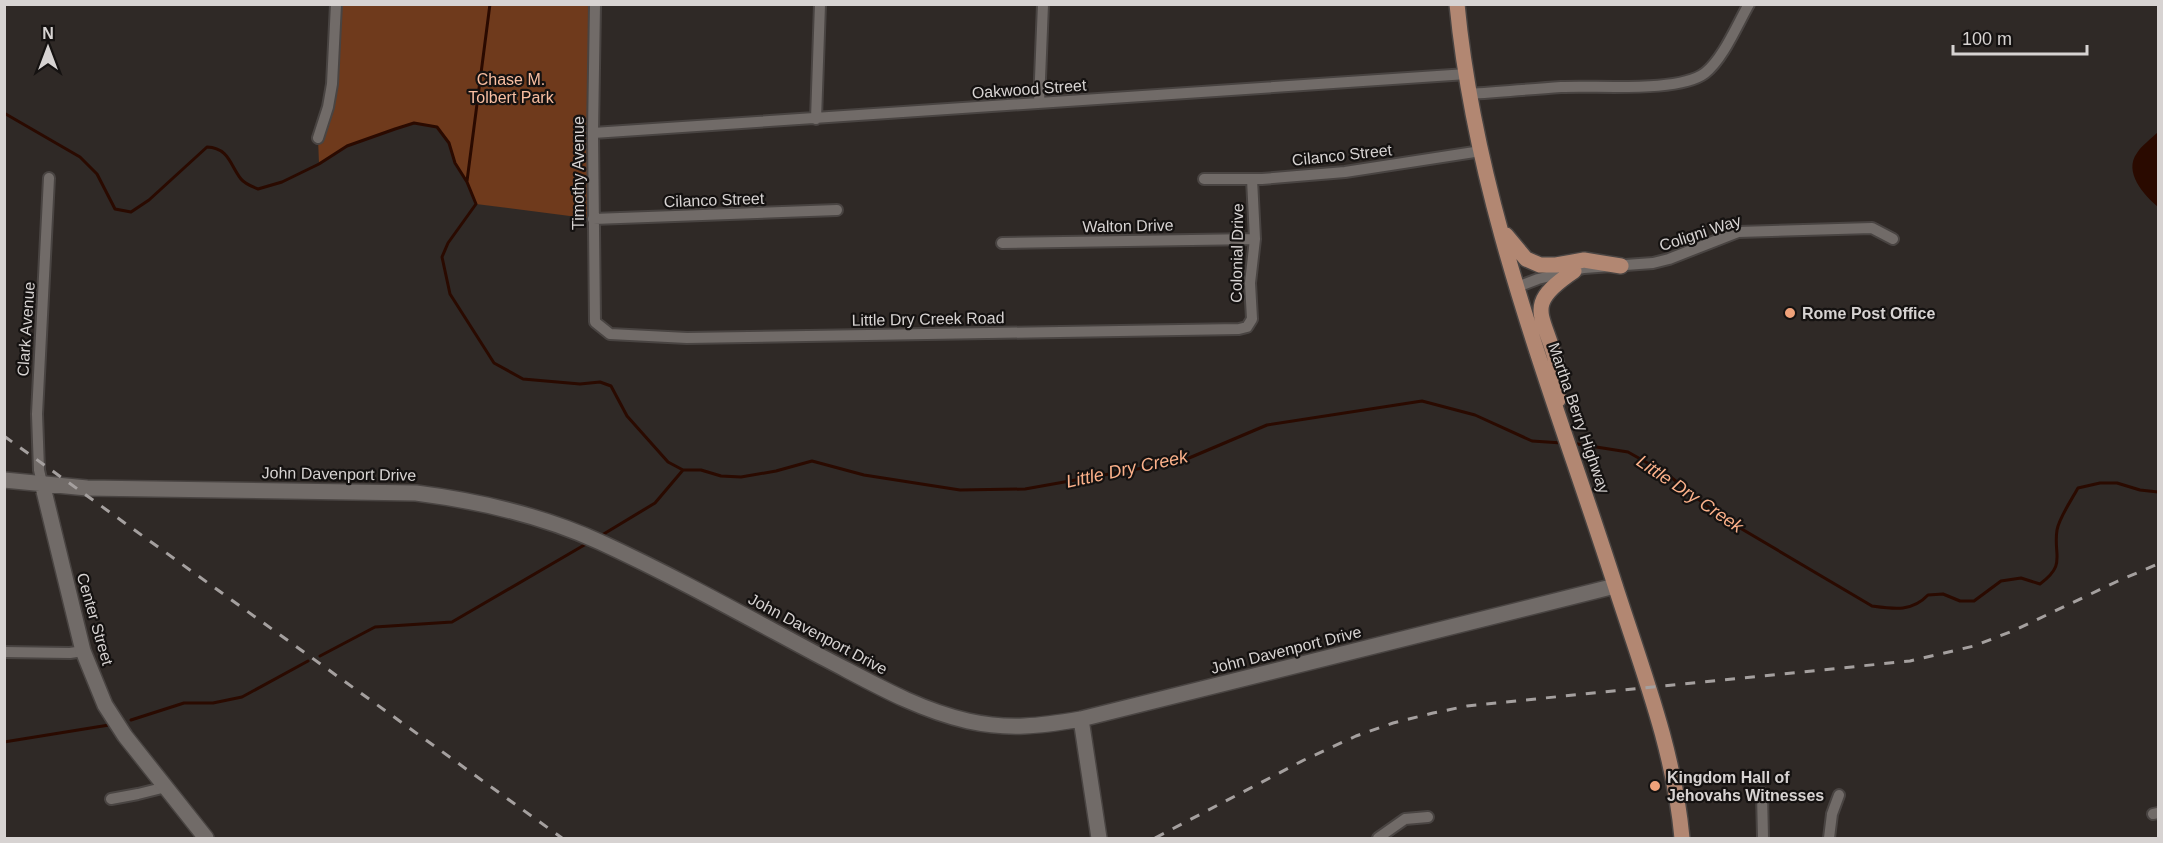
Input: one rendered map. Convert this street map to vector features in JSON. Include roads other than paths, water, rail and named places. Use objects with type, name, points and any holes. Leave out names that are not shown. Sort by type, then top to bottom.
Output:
[{"type":"main road","name":"Martha Berry Highway","points":[[1457,4],[1481,152],[1517,287],[1553,390],[1560,427],[1584,489],[1666,744],[1682,838]]},
{"type":"main road","points":[[1502,231],[1527,259],[1540,265],[1556,265],[1584,260],[1621,266]]},
{"type":"main road","points":[[1553,390],[1556,363],[1539,311],[1544,296],[1551,287],[1574,271]]},
{"type":"street","points":[[318,138],[328,107],[332,84],[336,4]]},
{"type":"street","name":"Timothy Avenue","points":[[596,4],[593,133],[595,322],[610,334]]},
{"type":"street","points":[[816,118],[820,4]]},
{"type":"street","points":[[1039,103],[1043,4]]},
{"type":"street","points":[[1470,94],[1563,87],[1668,85],[1688,82],[1704,74],[1714,65],[1749,4]]},
{"type":"street","name":"Oakwood Street","points":[[593,133],[1467,74]]},
{"type":"street","name":"Cilanco Street","points":[[1204,179],[1252,179],[1345,172],[1481,152]]},
{"type":"street","name":"Clark Avenue","points":[[42,483],[39,470],[37,414],[49,178]]},
{"type":"street","name":"Colonial Drive","points":[[1247,327],[1251,319],[1250,283],[1255,239],[1252,179]]},
{"type":"street","name":"Cilanco Street","points":[[593,219],[837,210]]},
{"type":"street","name":"Coligni Way","points":[[1517,287],[1538,279],[1574,271],[1653,264],[1719,238],[1750,231],[1872,228],[1893,239]]},
{"type":"street","name":"Walton Drive","points":[[1002,243],[1255,239]]},
{"type":"street","name":"Little Dry Creek Road","points":[[610,334],[687,338],[1239,329],[1247,327]]},
{"type":"street","name":"John Davenport Drive","points":[[4,480],[87,488],[416,493],[501,507],[545,520],[598,541],[657,569],[891,693],[929,710],[970,721],[1012,727],[1081,720],[1615,586]]},
{"type":"street","name":"Center Street","points":[[42,483],[83,651],[105,705],[114,720],[206,838]]},
{"type":"street","points":[[4,652],[69,653],[83,651]]},
{"type":"street","points":[[1081,720],[1099,838]]},
{"type":"street","points":[[111,799],[166,787]]},
{"type":"street","points":[[1762,793],[1763,838]]},
{"type":"street","points":[[1829,838],[1832,814],[1839,795]]},
{"type":"street","points":[[1378,838],[1405,819],[1428,817]]},
{"type":"waterway","name":"Little Dry Creek","points":[[467,181],[490,4]]},
{"type":"waterway","name":"Little Dry Creek","points":[[4,113],[80,157],[97,174],[115,209],[131,212],[149,200],[207,147],[220,150],[225,154],[243,181],[258,189],[282,182],[319,164],[347,146],[395,129],[414,123],[437,127],[449,143],[455,163],[467,182],[476,204],[448,243],[442,257],[450,294],[494,363],[523,379],[580,384],[600,382],[611,386],[627,416],[668,462],[683,470],[701,470],[721,476],[741,477],[776,471],[812,461],[864,475],[960,490],[1025,489],[1182,461],[1267,425],[1422,401],[1475,415],[1532,441],[1562,443]]},
{"type":"waterway","name":"Little Dry Creek","points":[[1571,443],[1628,452],[1667,474],[1735,525],[1872,606],[1888,608],[1909,607],[1928,595],[1943,594],[1960,601],[1974,601],[2001,581],[2021,578],[2040,584],[2056,565],[2058,525],[2078,488],[2100,483],[2117,483],[2140,490],[2158,492]]},
{"type":"waterway","points":[[602,535],[655,503],[683,470]]},
{"type":"waterway","points":[[320,656],[375,627],[452,622],[586,544]]},
{"type":"waterway","points":[[131,720],[184,703],[213,703],[242,697],[308,661]]},
{"type":"waterway","points":[[4,742],[109,725]]},
{"type":"railway","points":[[4,436],[562,838]]},
{"type":"railway","points":[[1155,838],[1304,760],[1356,736],[1393,723],[1467,706],[1910,661],[1974,646],[2015,630],[2158,564]]},
{"type":"place","name":"Rome Post Office","points":[[1790,313]]},
{"type":"place","name":"Kingdom Hall of Jehovahs Witnesses","points":[[1655,786]]},
{"type":"park label","name":"Chase M. Tolbert Park","points":[[511,88]]}]
